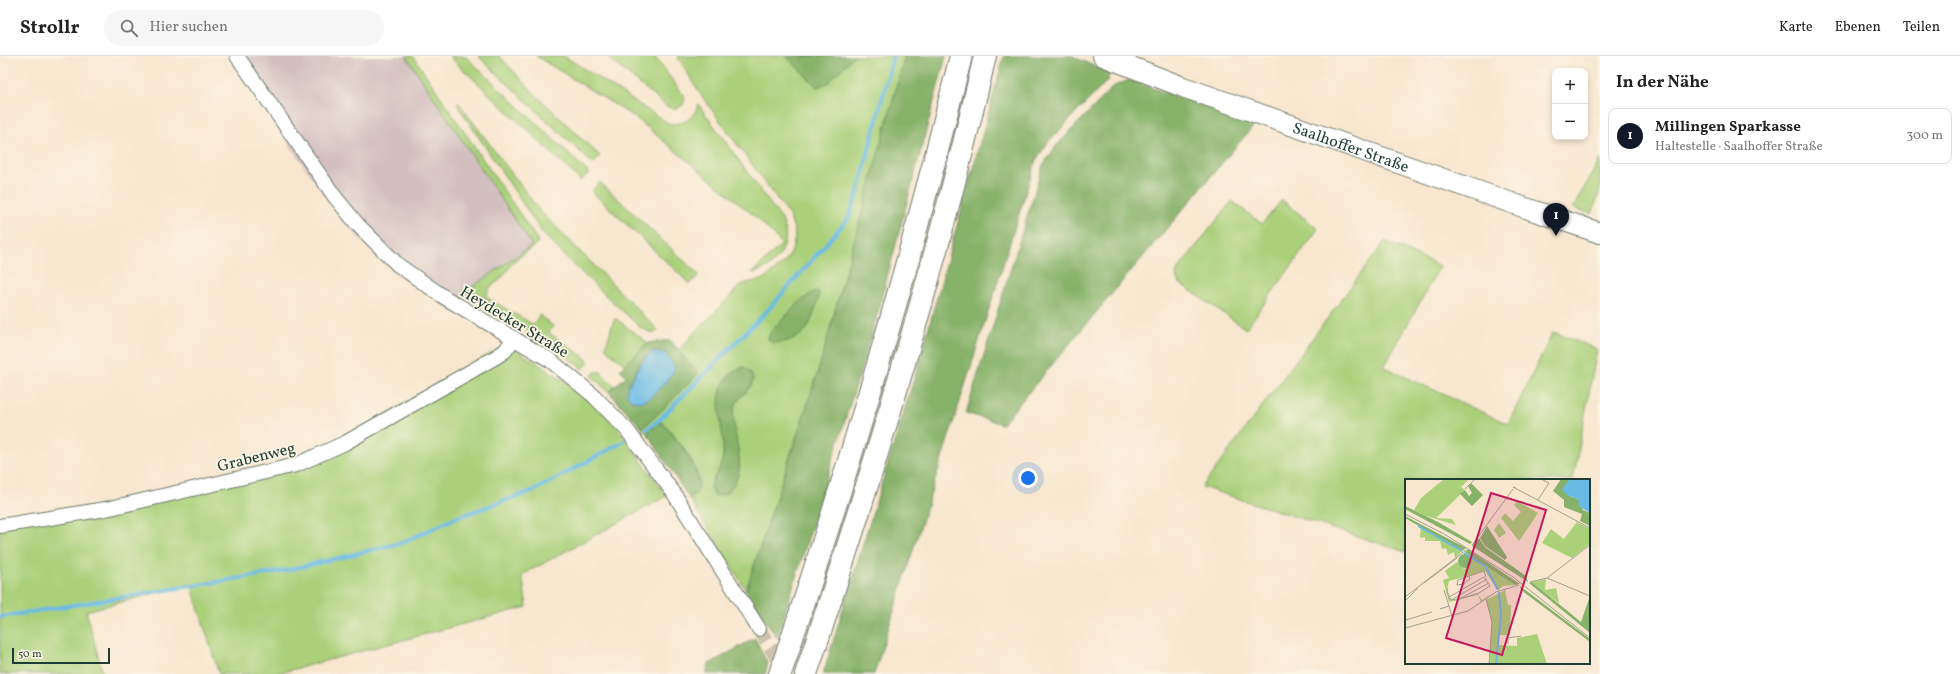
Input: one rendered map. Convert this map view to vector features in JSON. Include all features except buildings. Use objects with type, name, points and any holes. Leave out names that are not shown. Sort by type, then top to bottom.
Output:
[{"type":"highway","points":[[780,674],[824,546],[882,348],[941,138],[961,56]]},
{"type":"highway","points":[[806,674],[843,564],[904,360],[964,145],[985,56]]},
{"type":"street","name":"Heydecker Straße","points":[[238,56],[322,180],[358,225],[398,265],[444,297],[514,338],[568,373],[594,396],[627,430],[673,492],[759,629]]},
{"type":"street","name":"Saalhoffer Straße","points":[[1103,56],[1183,88],[1600,233]]},
{"type":"street","name":"Grabenweg","points":[[0,526],[106,509],[296,465],[345,443],[443,388],[496,357],[504,351],[514,338]]},
{"type":"shaded area","points":[[229,56],[406,56],[532,245],[464,293],[454,312],[396,274],[341,220]]},
{"type":"green space","points":[[406,56],[413,56],[538,241],[537,244],[514,261],[501,279],[490,287],[486,297],[534,325],[539,315],[553,326],[549,333],[587,359],[588,364],[583,369],[543,340],[464,293],[532,245]]},
{"type":"green space","points":[[449,56],[465,56],[589,173],[581,181]]},
{"type":"green space","points":[[478,56],[499,56],[541,100],[600,156],[593,164]]},
{"type":"green space","points":[[536,56],[564,56],[668,123],[673,124],[688,120],[694,113],[698,104],[782,220],[785,229],[785,238],[784,246],[780,254],[769,266],[752,273],[782,244],[758,219],[636,118]]},
{"type":"green space","points":[[606,56],[654,56],[685,98],[683,105],[675,109],[666,106]]},
{"type":"green space","points":[[677,56],[786,56],[817,87],[854,56],[905,56],[819,369],[746,590],[689,498],[696,494],[699,482],[698,474],[690,458],[662,422],[647,433],[642,428],[698,374],[678,350],[742,284],[764,279],[785,262],[792,251],[795,237],[789,215],[701,95]],"holes":[[[744,367],[746,392],[740,397],[734,408],[733,421],[736,439],[719,468],[723,456],[720,406],[721,393],[725,383],[732,374]]]},
{"type":"green space","points":[[786,56],[854,56],[828,83],[817,87]]},
{"type":"green space","points":[[905,56],[946,56],[872,334],[777,638],[746,590],[819,369]]},
{"type":"green space","points":[[1004,56],[1072,56],[1109,73],[1108,80],[1049,141],[1036,160],[874,674],[823,674],[918,366]]},
{"type":"green space","points":[[1129,80],[1255,124],[1002,424],[966,413],[1043,165],[1056,146],[1114,86]]},
{"type":"green space","points":[[458,102],[540,211],[659,331],[652,333],[641,328],[587,278],[543,234],[462,112],[457,103]]},
{"type":"green space","points":[[1600,159],[1600,190],[1592,214],[1573,208]]},
{"type":"green space","points":[[600,182],[699,275],[690,284],[591,191]]},
{"type":"green space","points":[[1282,200],[1318,229],[1246,329],[1178,282],[1176,275],[1178,269],[1232,201],[1262,224]]},
{"type":"green space","points":[[1385,241],[1440,266],[1384,367],[1508,424],[1553,332],[1597,349],[1573,479],[1405,479],[1405,552],[1202,487]]},
{"type":"green space","points":[[818,291],[819,296],[816,306],[806,330],[794,339],[772,343],[768,339],[770,333],[800,302]]},
{"type":"green space","points":[[616,319],[648,343],[625,365],[605,348],[614,320]]},
{"type":"green space","points":[[670,340],[698,374],[642,428],[609,392],[626,376],[620,369],[648,343]],"holes":[[[653,351],[674,372],[647,399],[628,386],[642,360]]]},
{"type":"green space","points":[[507,344],[577,389],[615,425],[667,496],[522,575],[527,607],[276,674],[219,674],[191,584],[86,611],[103,674],[0,674],[0,526],[296,465]]},
{"type":"green space","points":[[744,367],[751,373],[753,378],[752,384],[736,403],[734,409],[739,471],[736,481],[728,491],[721,495],[714,495],[710,487],[721,464],[723,456],[719,406],[720,394],[724,383],[731,374]]},
{"type":"green space","points":[[595,372],[601,372],[615,386],[609,392],[592,376]]},
{"type":"green space","points":[[661,422],[686,452],[695,470],[699,488],[696,494],[689,498],[647,433]]},
{"type":"green space","points":[[755,638],[768,664],[765,674],[706,674],[709,664]]},
{"type":"water","points":[[653,351],[665,353],[674,365],[674,372],[659,389],[645,401],[638,402],[631,400],[627,395],[628,387],[642,362]]},
{"type":"waterway","points":[[647,429],[659,420],[768,310],[848,219],[858,193],[893,56]]},
{"type":"waterway","points":[[0,617],[284,571],[401,543],[458,517],[535,490],[623,442]]},
{"type":"tunnel","points":[[759,629],[784,670]]},
{"type":"place","name":"Millingen Sparkasse","points":[[1556,236]]}]
